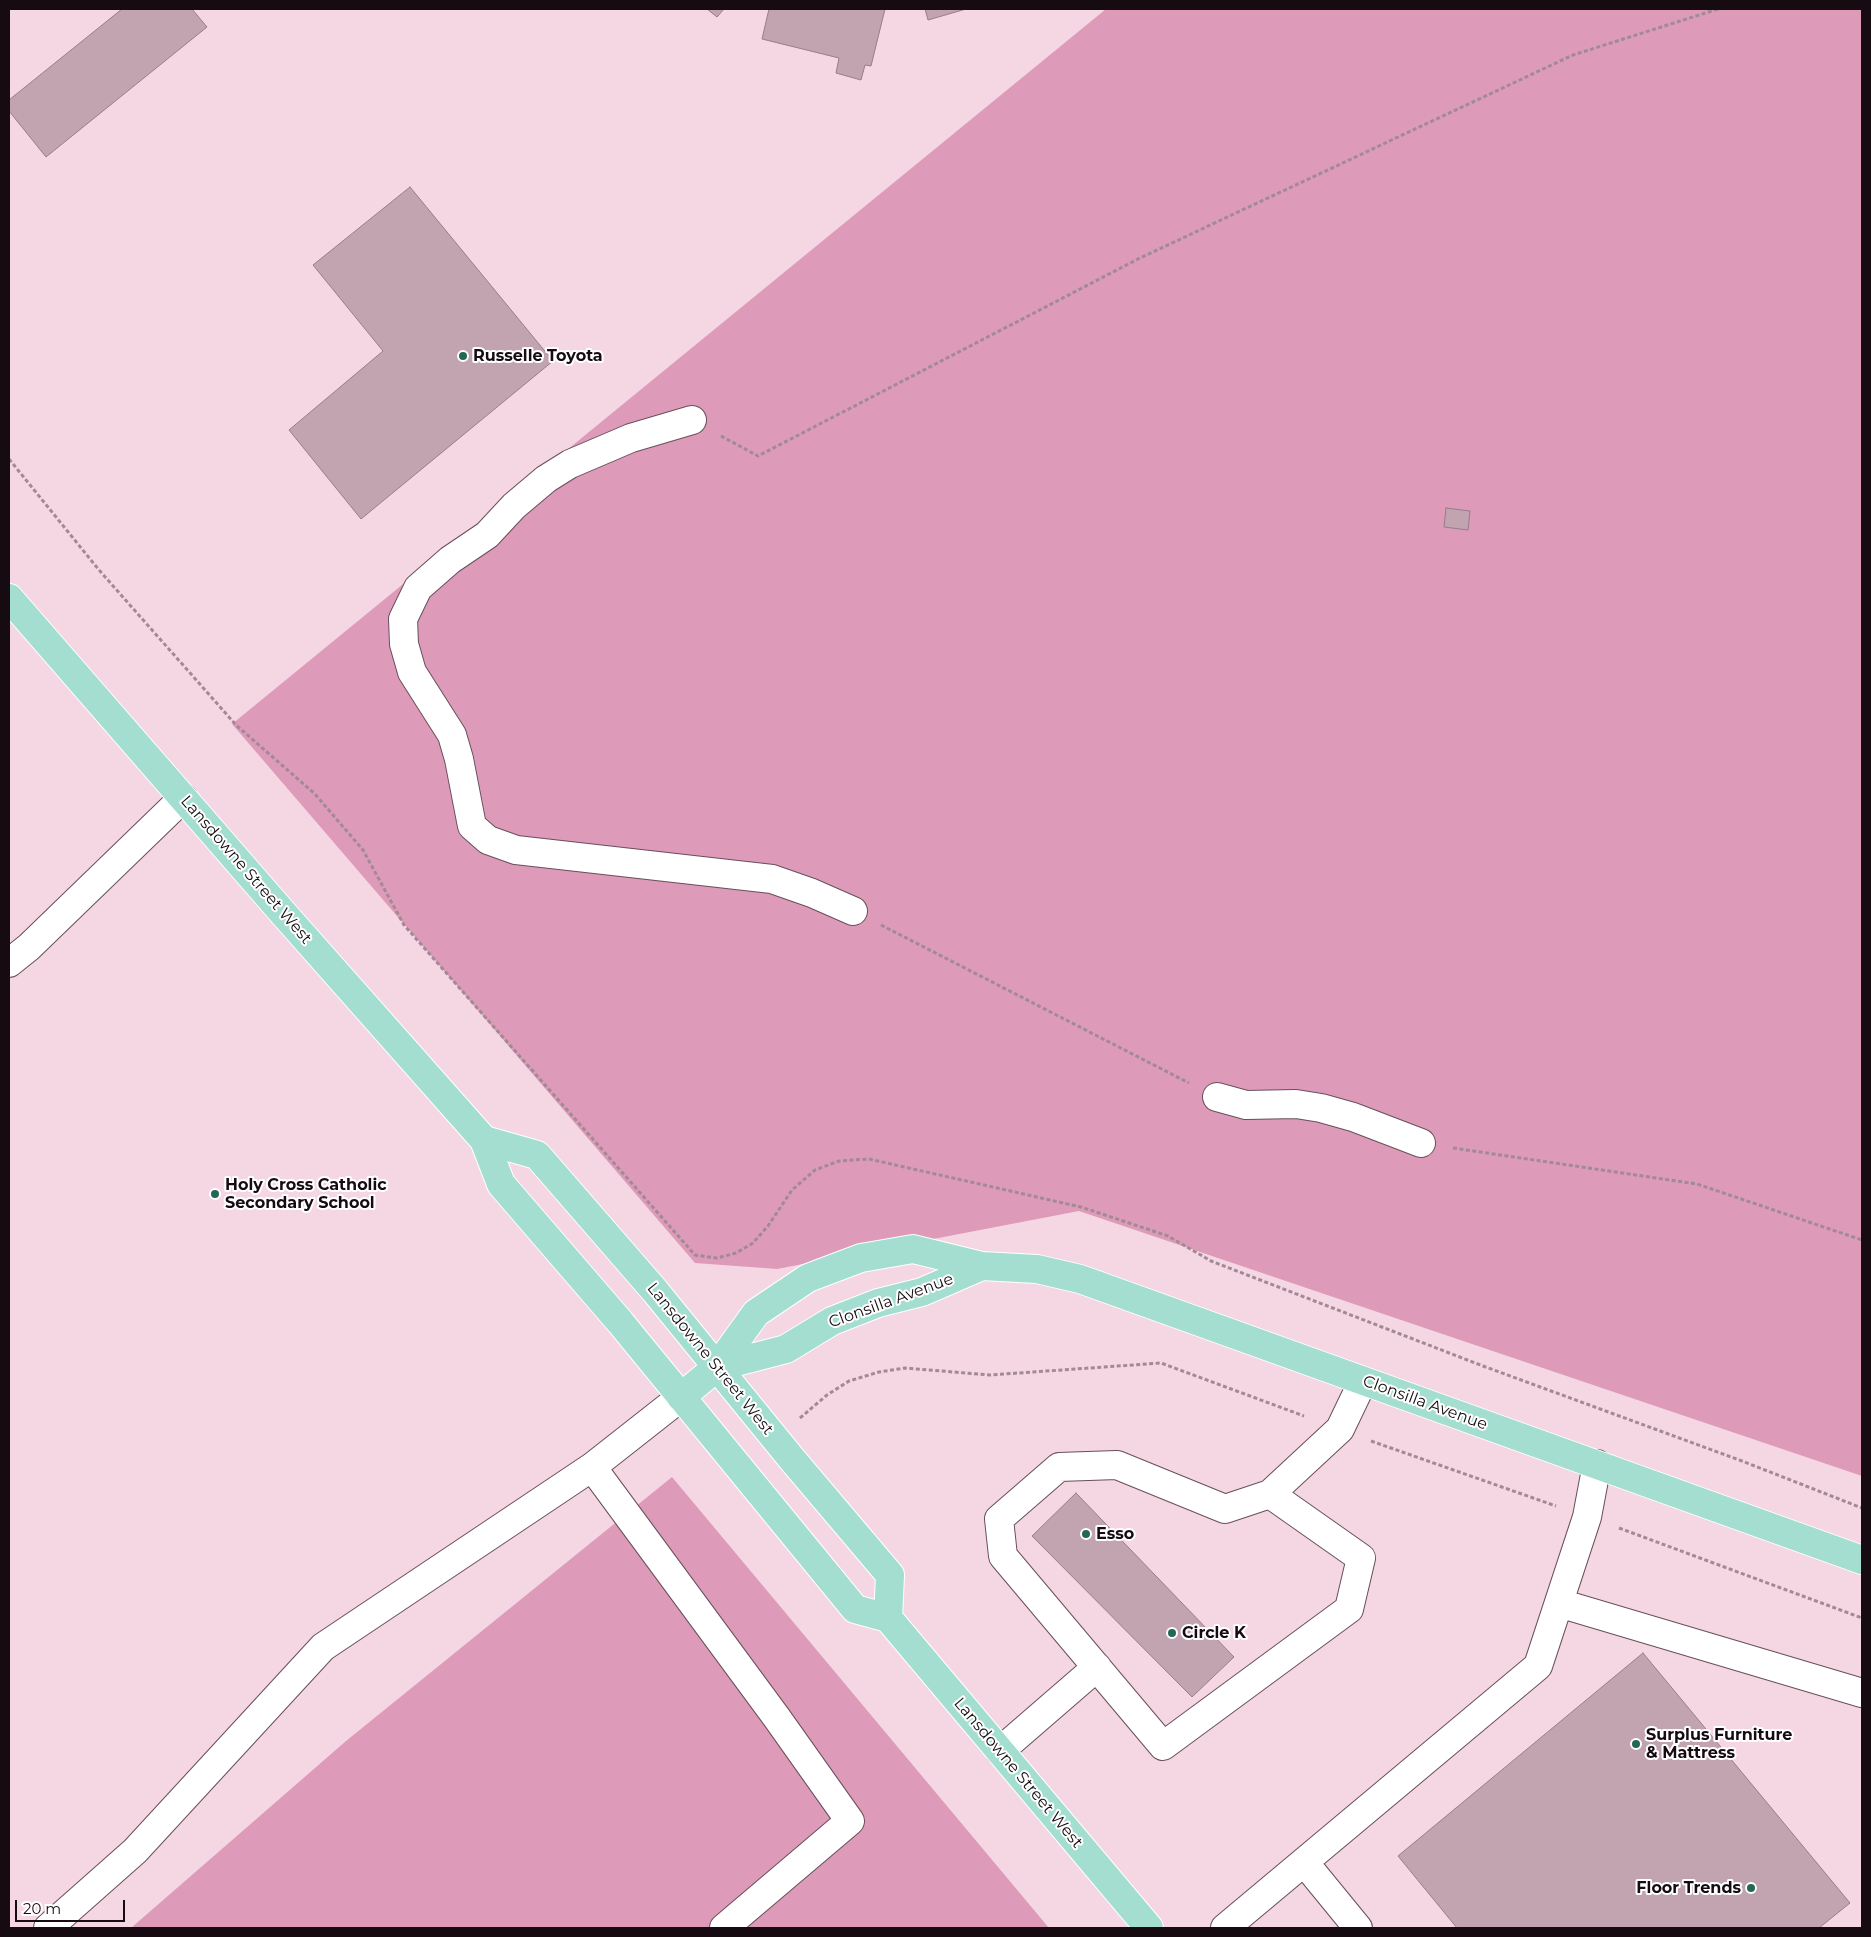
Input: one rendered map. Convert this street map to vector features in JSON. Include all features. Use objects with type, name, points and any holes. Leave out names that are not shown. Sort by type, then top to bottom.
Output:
[{"type":"main road","name":"Lansdowne Street West","points":[[9,598],[484,1140],[501,1184],[620,1322],[855,1609],[888,1618],[1149,1928]]},
{"type":"main road","name":"Lansdowne Street West","points":[[484,1140],[537,1155],[655,1291],[890,1575],[888,1618]]},
{"type":"main road","name":"Clonsilla Avenue","points":[[681,1397],[717,1368],[756,1313],[808,1278],[861,1258],[913,1250],[982,1266],[1037,1269],[1080,1279],[1862,1560]]},
{"type":"main road","name":"Clonsilla Avenue","points":[[717,1368],[786,1349],[832,1321],[878,1303],[922,1292],[982,1266]]},
{"type":"lane","points":[[692,420],[631,438],[562,469],[546,479],[514,506],[487,535],[450,560],[418,588],[403,619],[404,644],[412,672],[452,735],[459,759],[472,826],[488,840],[516,850],[772,879],[812,893],[853,911]]},
{"type":"lane","points":[[9,963],[29,947],[183,798]]},
{"type":"lane","points":[[1217,1097],[1246,1105],[1296,1104],[1322,1108],[1353,1117],[1420,1143]]},
{"type":"lane","points":[[1270,1494],[1361,1558],[1349,1609],[1163,1746],[1003,1556],[999,1519],[1059,1466],[1116,1465],[1224,1509],[1270,1494],[1340,1430],[1363,1381]]},
{"type":"lane","points":[[48,1928],[135,1851],[323,1647],[592,1467],[681,1397]]},
{"type":"lane","points":[[1225,1928],[1538,1666],[1587,1517],[1596,1464]]},
{"type":"lane","points":[[592,1467],[850,1821],[724,1928]]},
{"type":"lane","points":[[1559,1603],[1862,1693]]},
{"type":"lane","points":[[1000,1752],[1097,1667]]},
{"type":"lane","points":[[1304,1862],[1358,1928]]},
{"type":"path","points":[[692,420],[758,456],[1140,258],[1555,63],[1573,55],[1718,9]]},
{"type":"path","points":[[9,460],[99,570],[236,725],[321,801],[363,850],[404,925],[695,1255],[717,1258],[736,1253],[753,1243],[768,1226],[792,1190],[815,1170],[839,1161],[868,1159],[906,1167],[1081,1207],[1168,1236],[1211,1261],[1483,1366],[1733,1458],[1862,1508]]},
{"type":"path","points":[[853,911],[1217,1097]]},
{"type":"path","points":[[1420,1143],[1697,1184],[1862,1240]]},
{"type":"shaded area","points":[[1106,9],[1862,9],[1862,1476],[1079,1211],[777,1269],[695,1263],[232,724]]},
{"type":"shaded area","points":[[672,1477],[1049,1928],[131,1928],[346,1741]]},
{"type":"building","points":[[122,9],[192,9],[207,27],[46,157],[9,111],[9,100]]},
{"type":"building","points":[[707,9],[724,9],[717,17]]},
{"type":"building","points":[[769,9],[885,9],[871,66],[865,65],[861,80],[836,73],[839,58],[762,39]]},
{"type":"building","points":[[925,9],[966,9],[928,20]]},
{"type":"building","name":"Russelle Toyota","points":[[410,187],[553,361],[361,519],[289,430],[383,351],[313,265]]},
{"type":"building","points":[[1446,508],[1470,511],[1468,530],[1444,527]]},
{"type":"building","points":[[1076,1493],[1234,1657],[1192,1697],[1032,1536]]},
{"type":"building","points":[[1643,1653],[1850,1903],[1819,1928],[1457,1928],[1398,1856]]},
{"type":"place","name":"Russelle Toyota","points":[[463,356]]},
{"type":"place","name":"Holy Cross Catholic Secondary School","points":[[215,1194]]},
{"type":"place","name":"Esso","points":[[1086,1534]]},
{"type":"place","name":"Circle K","points":[[1172,1633]]},
{"type":"place","name":"Surplus Furniture & Mattress","points":[[1636,1744]]},
{"type":"place","name":"Floor Trends","points":[[1751,1888]]}]
